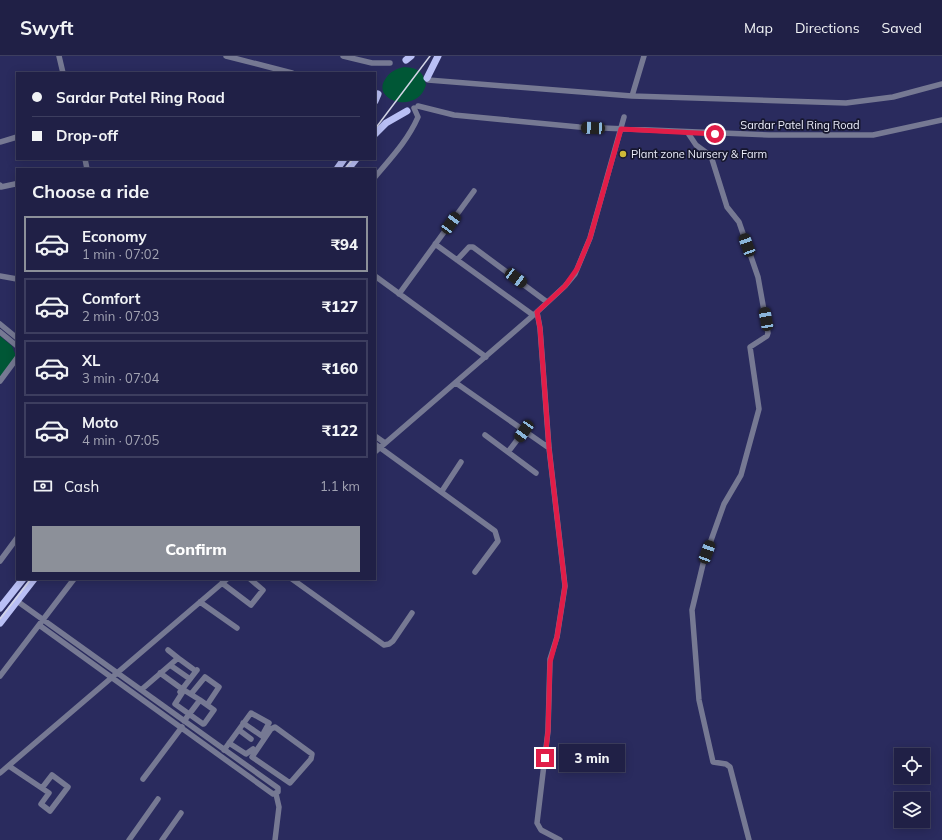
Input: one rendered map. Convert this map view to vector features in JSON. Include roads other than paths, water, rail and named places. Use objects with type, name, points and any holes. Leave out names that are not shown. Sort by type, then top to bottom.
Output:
[{"type":"main road","points":[[428,79],[438,56]]},
{"type":"main road","points":[[376,99],[378,94]]},
{"type":"main road","points":[[376,133],[386,123],[413,108]]},
{"type":"main road","points":[[349,168],[355,160]]},
{"type":"main road","points":[[0,608],[22,580]]},
{"type":"main road","points":[[0,623],[33,580]]},
{"type":"street","points":[[59,56],[63,72]]},
{"type":"street","points":[[226,56],[288,72]]},
{"type":"street","points":[[342,56],[372,63],[390,62]]},
{"type":"street","points":[[632,96],[644,56]]},
{"type":"street","name":"Sardar Patel Ring Road","points":[[428,79],[632,96],[846,103],[892,97],[942,84]]},
{"type":"street","points":[[376,176],[399,150],[413,128],[418,117],[413,108]]},
{"type":"street","name":"Sardar Patel Ring Road","points":[[413,108],[454,115],[688,133],[860,136],[895,131],[942,120]]},
{"type":"street","points":[[377,446],[385,443],[456,383],[535,314],[571,278],[583,258],[590,238],[624,117]]},
{"type":"street","points":[[688,133],[696,145],[711,156],[727,207],[739,222],[758,277],[768,333],[767,336],[750,347],[759,409],[741,475],[724,504],[704,560],[692,610],[699,700],[705,732],[713,762],[726,764],[730,767],[749,840]]},
{"type":"street","points":[[0,142],[16,136]]},
{"type":"street","points":[[0,185],[1,187],[15,184]]},
{"type":"street","points":[[399,294],[474,191]]},
{"type":"street","points":[[435,244],[535,314],[540,328],[549,448],[565,586],[557,637],[550,662],[548,731],[538,823],[541,830],[560,840]]},
{"type":"street","points":[[457,260],[469,247],[473,246],[547,302]]},
{"type":"street","points":[[0,276],[16,279]]},
{"type":"street","points":[[376,277],[486,357]]},
{"type":"street","points":[[0,324],[16,337]]},
{"type":"street","points":[[0,332],[16,345]]},
{"type":"street","points":[[0,382],[16,359]]},
{"type":"street","points":[[456,383],[549,448]]},
{"type":"street","points":[[508,452],[524,431]]},
{"type":"street","points":[[485,435],[536,473]]},
{"type":"street","points":[[376,437],[385,443]]},
{"type":"street","points":[[377,446],[442,491],[497,534],[498,541],[496,545],[476,572]]},
{"type":"street","points":[[442,491],[462,462]]},
{"type":"street","points":[[0,561],[16,539]]},
{"type":"street","points":[[0,676],[73,580]]},
{"type":"street","points":[[0,773],[224,581],[251,605],[263,590],[251,580]]},
{"type":"street","points":[[293,580],[384,645],[393,641],[412,613]]},
{"type":"street","points":[[17,601],[141,690],[273,794],[276,794]]},
{"type":"street","points":[[200,602],[237,628]]},
{"type":"street","points":[[39,625],[112,677],[224,750],[278,788],[276,794],[279,807],[275,840]]},
{"type":"street","points":[[168,650],[195,670],[175,698]]},
{"type":"street","points":[[141,690],[178,658]]},
{"type":"street","points":[[170,665],[190,679]]},
{"type":"street","points":[[160,673],[182,689]]},
{"type":"street","points":[[191,694],[205,677],[219,687],[207,705]]},
{"type":"street","points":[[184,690],[191,694],[214,711],[204,724],[175,702],[184,690]]},
{"type":"street","points":[[143,780],[200,700]]},
{"type":"street","points":[[224,750],[250,713],[254,713],[269,724],[248,754],[230,742]]},
{"type":"street","points":[[243,723],[262,736]]},
{"type":"street","points":[[272,728],[277,728],[312,753],[311,759],[290,783],[271,771],[252,756],[272,728]]},
{"type":"street","points":[[239,730],[251,739]]},
{"type":"street","points":[[237,760],[243,752]]},
{"type":"street","points":[[9,766],[49,793],[41,805],[50,812],[68,787],[52,775],[42,788]]},
{"type":"street","points":[[265,779],[271,771]]},
{"type":"street","points":[[129,840],[158,799]]},
{"type":"street","points":[[162,840],[181,813]]},
{"type":"railway","points":[[376,128],[430,56]]},
{"type":"railway","points":[[346,168],[352,160]]},
{"type":"railway","points":[[0,619],[30,580]]},
{"type":"place","name":"Plant zone Nursery & Farm","points":[[623,154]]}]
